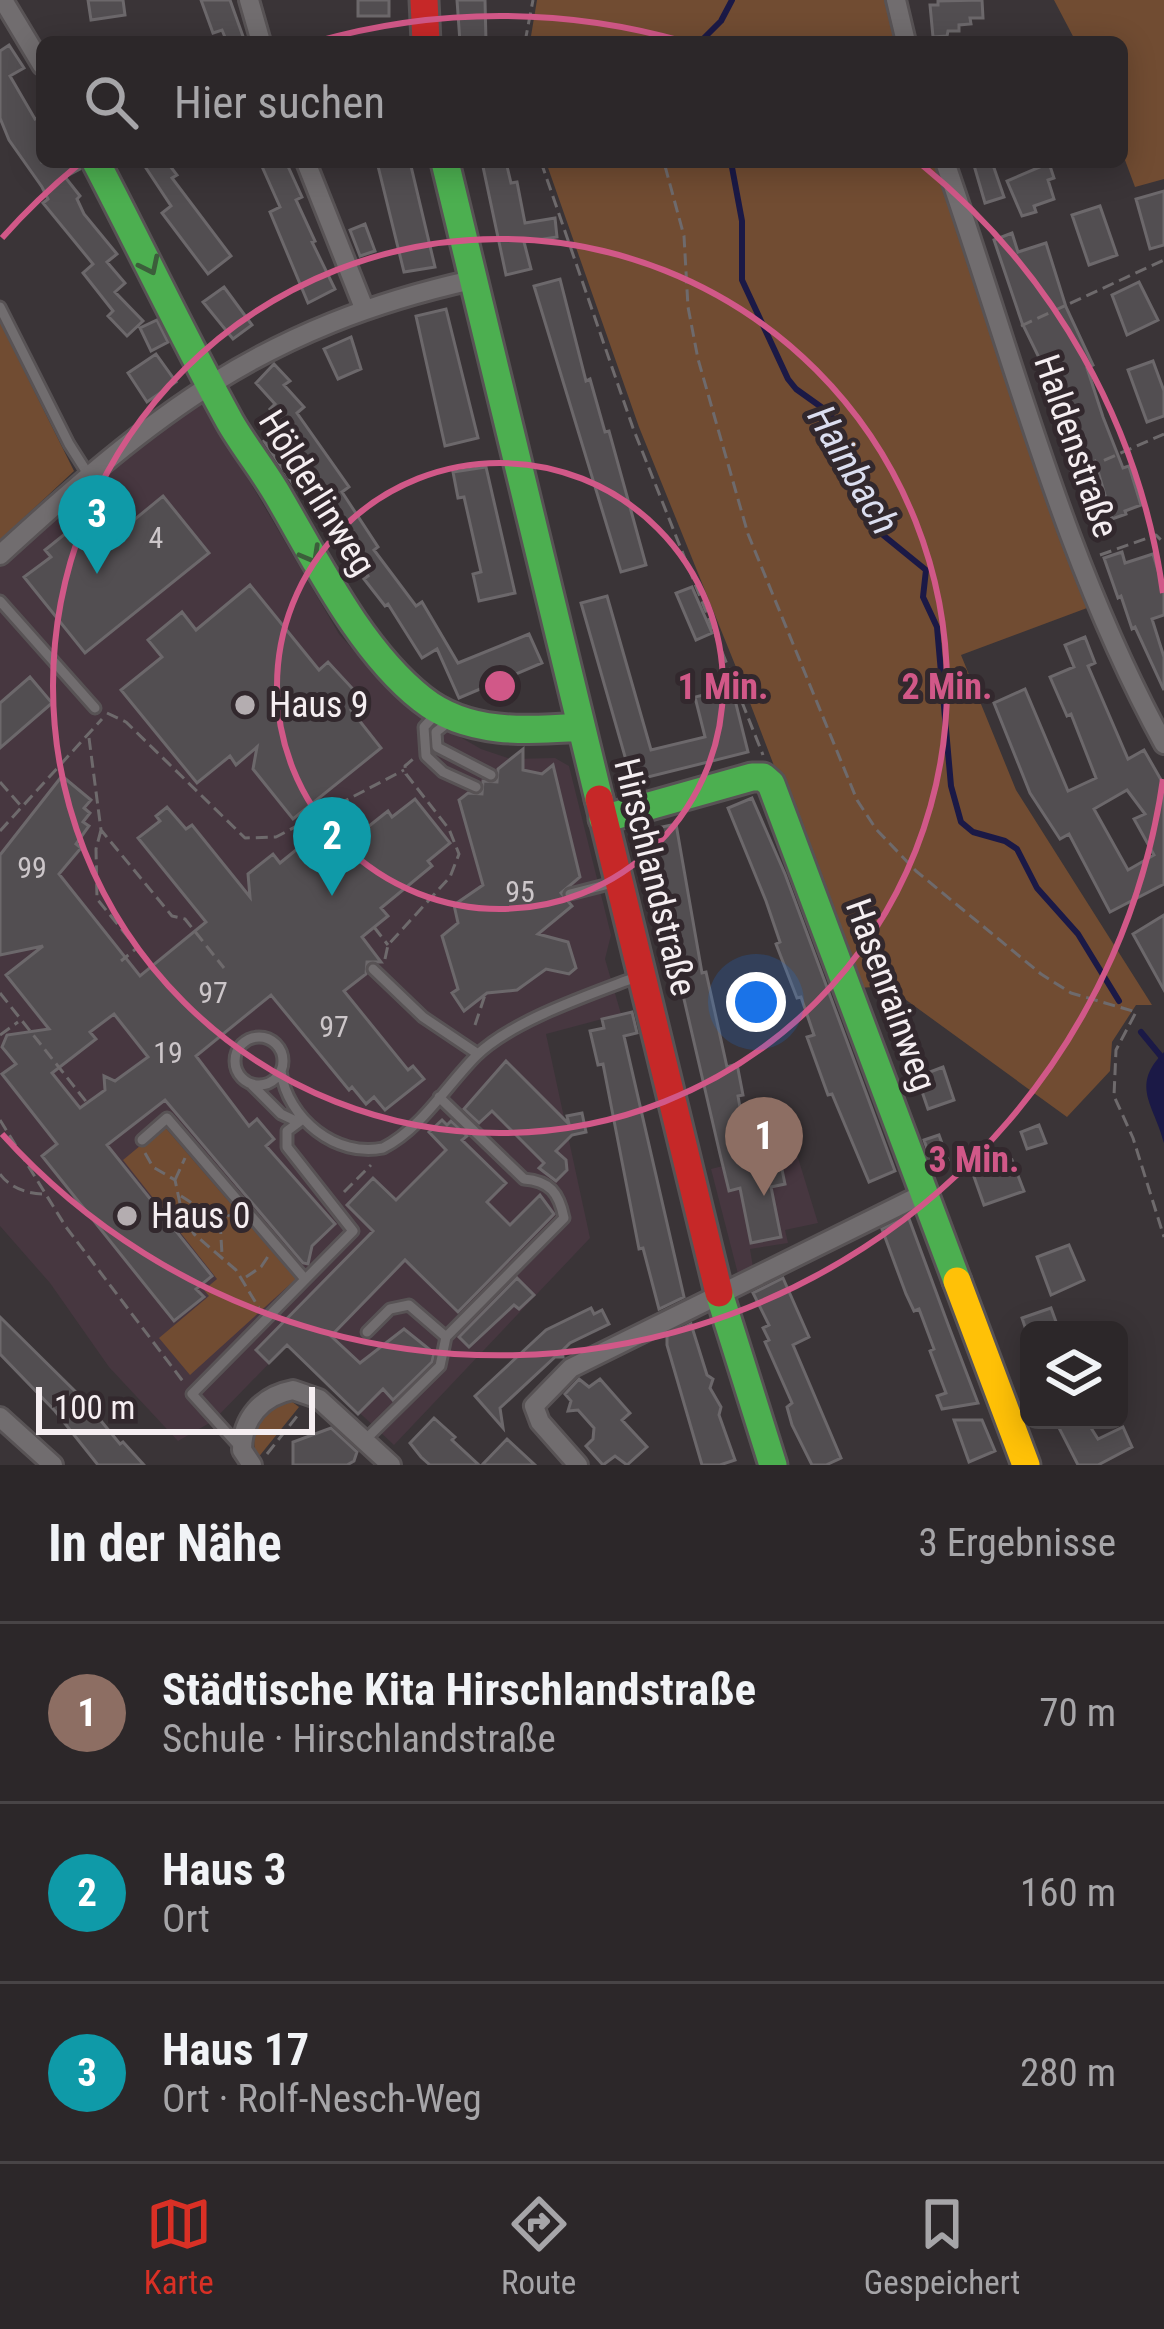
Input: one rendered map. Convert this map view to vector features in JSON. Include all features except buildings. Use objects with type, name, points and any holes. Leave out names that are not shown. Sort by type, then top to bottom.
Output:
[{"type":"street","points":[[3,0],[36,55]]},
{"type":"street","points":[[249,0],[259,36]]},
{"type":"street","points":[[424,0],[426,36]]},
{"type":"street","points":[[896,0],[905,36]]},
{"type":"street","name":"Hölderlinweg","points":[[99,168],[210,382],[327,583],[374,646],[417,694],[451,716],[514,732],[580,727]]},
{"type":"street","points":[[307,168],[364,308]]},
{"type":"street","name":"Hirschlandstraße","points":[[446,168],[719,1295],[773,1465]]},
{"type":"street","name":"Haldenstraße","points":[[947,168],[1081,562],[1164,744]]},
{"type":"street","points":[[0,555],[88,474],[210,382],[267,349],[364,308],[472,280]]},
{"type":"street","points":[[603,819],[752,777],[767,780]]},
{"type":"street","name":"Hasenrainweg","points":[[767,780],[812,886],[1026,1465]]},
{"type":"street","points":[[578,1465],[540,1422],[534,1406],[577,1364],[925,1193]]},
{"type":"street","points":[[251,1460],[245,1426],[264,1402],[286,1391],[312,1394],[391,1465]]},
{"type":"street","points":[[0,1417],[53,1465]]},
{"type":"lane","points":[[0,307],[88,474]]},
{"type":"lane","points":[[0,601],[94,708]]},
{"type":"lane","points":[[451,716],[426,721],[423,749],[436,767],[476,787]]},
{"type":"lane","points":[[451,716],[436,732],[437,747],[491,775]]},
{"type":"lane","points":[[570,894],[618,881]]},
{"type":"lane","points":[[376,972],[424,1017],[478,1054]]},
{"type":"lane","points":[[304,1124],[285,1087],[283,1055],[274,1042],[260,1036],[245,1041],[234,1061],[239,1076],[281,1114],[341,1146],[369,1151],[395,1142],[478,1054],[511,1031],[641,977]]},
{"type":"lane","points":[[252,1085],[272,1082],[281,1071]]},
{"type":"lane","points":[[364,1441],[440,1366],[446,1336],[564,1218],[560,1196],[541,1180],[524,1179],[439,1097]]},
{"type":"lane","points":[[142,1140],[167,1118],[304,1280]]},
{"type":"lane","points":[[251,1460],[192,1394],[352,1231],[287,1147],[286,1131],[304,1124]]},
{"type":"lane","points":[[367,1332],[390,1309],[409,1305],[446,1336]]},
{"type":"path","points":[[526,36],[533,0]]},
{"type":"path","points":[[543,168],[642,451],[739,686],[767,766],[767,780]]},
{"type":"path","points":[[665,168],[684,236],[688,308],[698,359],[748,534],[857,800],[875,829],[916,871],[1040,974],[1070,993],[1136,1012],[1116,1049],[1114,1096],[1164,1237]]},
{"type":"path","points":[[1003,334],[1164,260]]},
{"type":"path","points":[[1053,484],[1164,434]]},
{"type":"path","points":[[1081,562],[1156,536],[1164,543]]},
{"type":"path","points":[[0,831],[102,723],[94,708]]},
{"type":"path","points":[[94,708],[126,722],[245,838],[276,837],[404,770],[423,749]]},
{"type":"path","points":[[89,738],[101,830],[96,848],[97,899],[137,948],[121,961]]},
{"type":"path","points":[[376,972],[386,964],[388,944],[450,878],[459,854],[449,829],[404,770]]},
{"type":"path","points":[[0,782],[22,807]]},
{"type":"path","points":[[101,830],[172,916],[185,919],[224,968]]},
{"type":"path","points":[[374,927],[388,944]]},
{"type":"path","points":[[0,993],[88,1104]]},
{"type":"path","points":[[475,1025],[484,995]]},
{"type":"path","points":[[0,1035],[21,1020]]},
{"type":"path","points":[[0,1120],[66,1227],[192,1394]]},
{"type":"path","points":[[142,1140],[147,1162],[175,1180]]},
{"type":"path","points":[[191,1145],[175,1180],[182,1213],[194,1234],[244,1279],[264,1319]]},
{"type":"path","points":[[333,1204],[373,1163],[369,1151]]},
{"type":"path","points":[[0,1174],[6,1182],[32,1194],[46,1194]]},
{"type":"path","points":[[179,1196],[219,1220]]},
{"type":"path","points":[[219,1220],[246,1208]]},
{"type":"path","points":[[219,1220],[222,1257]]},
{"type":"path","points":[[244,1279],[260,1267],[276,1244]]},
{"type":"path","points":[[251,1460],[312,1394]]},
{"type":"shaded area","points":[[537,0],[886,0],[895,36],[531,36]]},
{"type":"shaded area","points":[[1054,0],[1164,0],[1164,179],[1135,187],[1128,168],[1128,36],[1073,36]]},
{"type":"shaded area","points":[[548,168],[938,168],[1037,474],[1087,608],[961,655],[1016,790],[1152,1005],[1136,1005],[1112,1042],[1110,1071],[1067,1117],[887,986],[859,988],[639,427]]},
{"type":"shaded area","points":[[0,322],[74,471],[0,540]]},
{"type":"shaded area","points":[[203,402],[339,634],[383,683],[422,715],[481,749],[511,759],[555,758],[569,766],[611,935],[605,959],[621,1014],[546,1034],[590,1238],[394,1445],[287,1345],[213,1421],[178,1441],[109,1367],[50,1283],[0,1226],[0,567],[109,465],[195,403]]},
{"type":"shaded area","points":[[1164,1052],[1164,1143],[1146,1085]]},
{"type":"shaded area","points":[[164,1126],[296,1279],[190,1375],[159,1338],[209,1296],[204,1290],[217,1279],[123,1160]]},
{"type":"shaded area","points":[[795,1148],[818,1223],[785,1230],[788,1243],[750,1249],[753,1267],[738,1274],[711,1169]]},
{"type":"shaded area","points":[[291,1401],[299,1407],[257,1459],[254,1439],[259,1421]]},
{"type":"waterway","name":"Hainbach","points":[[706,36],[732,0]]},
{"type":"waterway","name":"Hainbach","points":[[732,168],[742,221],[742,280],[788,379],[831,414],[839,449],[883,535],[926,570],[923,597],[937,627],[951,786],[961,822],[973,832],[1017,849],[1037,888],[1078,934],[1119,1001]]},
{"type":"waterway","name":"Hainbach","points":[[1141,1032],[1164,1060]]},
{"type":"traffic: fast","points":[[99,168],[230,422],[379,657],[422,699],[458,719],[498,728],[580,727]]},
{"type":"traffic: fast","points":[[446,168],[599,799]]},
{"type":"traffic: fast","points":[[603,819],[752,777],[763,777],[771,784],[957,1281]]},
{"type":"traffic: fast","points":[[719,1293],[773,1465]]},
{"type":"traffic: slow","points":[[957,1281],[1026,1465]]},
{"type":"traffic: jam","points":[[424,0],[426,36]]},
{"type":"traffic: jam","points":[[599,799],[719,1293]]},
{"type":"place","name":"Haus 17","points":[[97,574]]},
{"type":"place","name":"Haus 9","points":[[245,705]]},
{"type":"place","name":"Haus 3","points":[[332,896]]},
{"type":"place","name":"Städtische Kita Hirschlandstraße","points":[[764,1196]]},
{"type":"place","name":"Haus 0","points":[[127,1216]]}]
